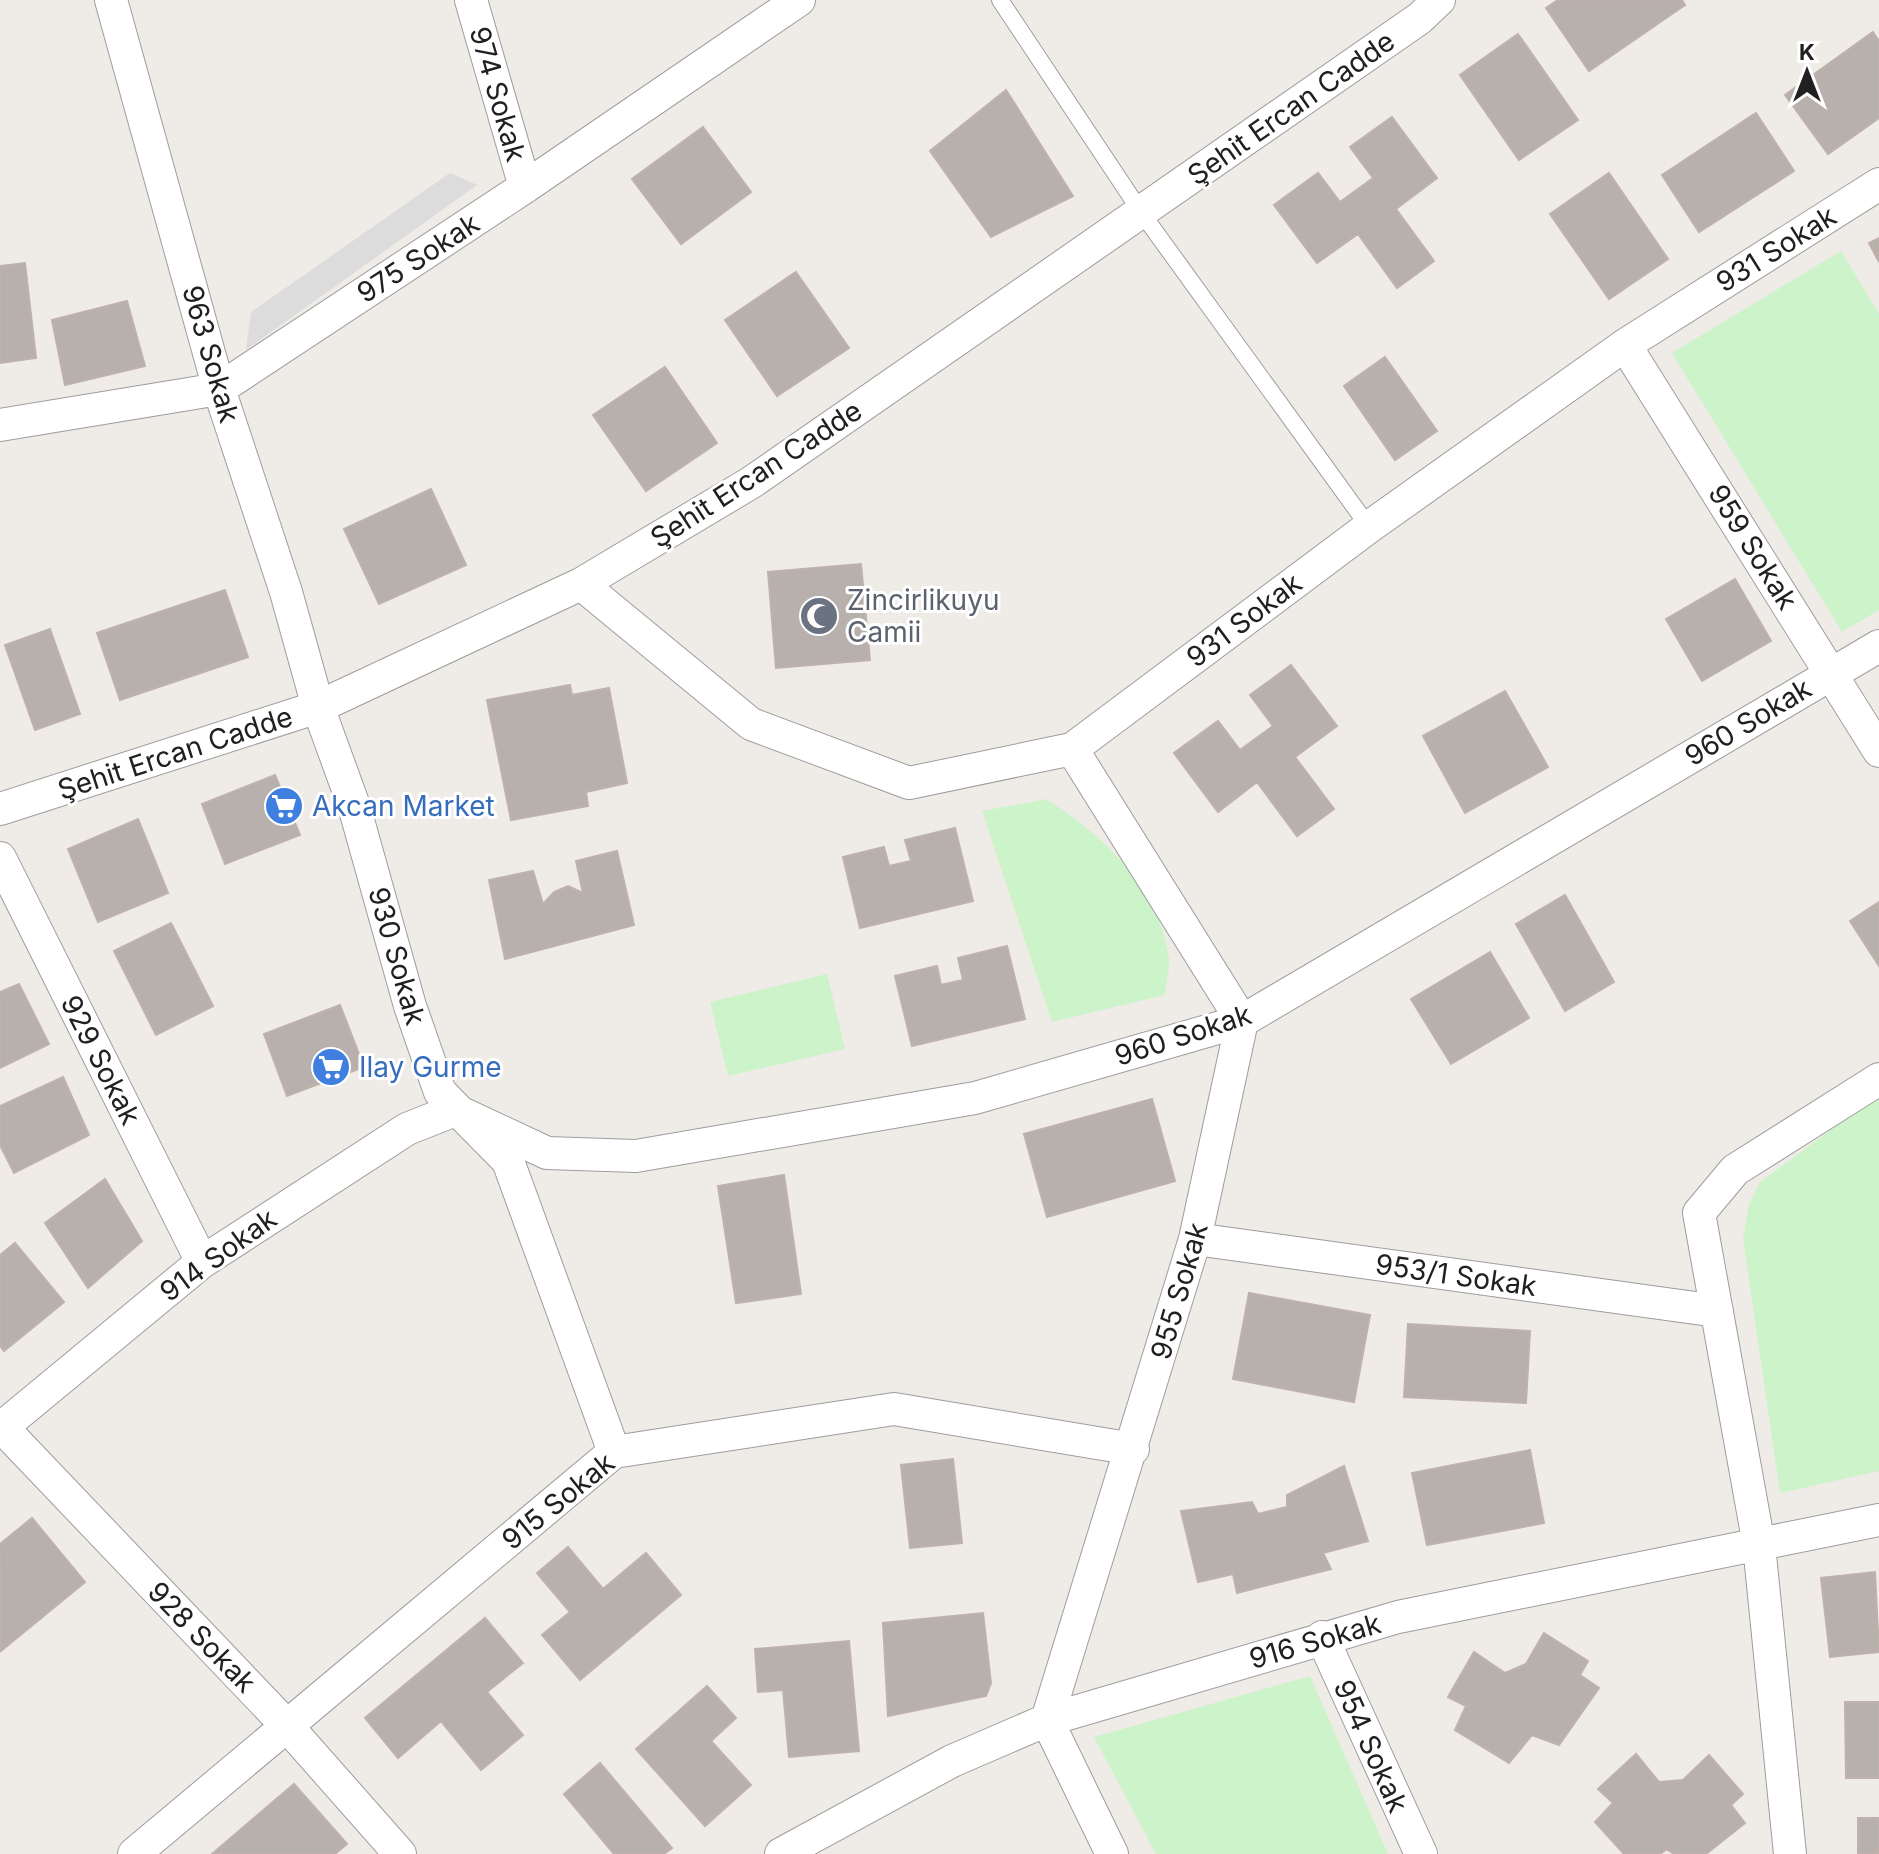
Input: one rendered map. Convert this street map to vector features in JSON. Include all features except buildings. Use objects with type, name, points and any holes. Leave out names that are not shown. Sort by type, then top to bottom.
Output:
[{"type":"street","name":"963 Sokak","points":[[111,0],[219,389],[286,592],[318,707]]},
{"type":"street","name":"974 Sokak","points":[[471,0],[525,187]]},
{"type":"street","name":"975 Sokak","points":[[0,425],[219,389],[525,187],[799,0]]},
{"type":"street","name":"Şehit Ercan Cadde","points":[[0,809],[318,707],[581,584],[752,482],[1420,18],[1439,0]]},
{"type":"street","name":"931 Sokak","points":[[581,584],[751,724],[909,783],[1072,749],[1369,527],[1625,345],[1879,184]]},
{"type":"street","name":"959 Sokak","points":[[1625,345],[1879,751]]},
{"type":"street","name":"960 Sokak","points":[[455,1110],[547,1153],[636,1156],[975,1098],[1242,1021],[1879,646]]},
{"type":"street","name":"930 Sokak","points":[[318,707],[354,806],[410,1006],[440,1092],[508,1161],[614,1452]]},
{"type":"street","points":[[1072,749],[1242,1021]]},
{"type":"street","name":"929 Sokak","points":[[0,858],[202,1262]]},
{"type":"street","name":"955 Sokak","points":[[1047,1720],[1133,1449],[1195,1239],[1242,1021]]},
{"type":"street","points":[[1790,1854],[1759,1545],[1699,1213],[1735,1170],[1879,1079]]},
{"type":"street","name":"914 Sokak","points":[[1,1427],[202,1262],[407,1129],[455,1110]]},
{"type":"street","name":"953/1 Sokak","points":[[1195,1239],[1717,1311]]},
{"type":"street","name":"915 Sokak","points":[[134,1854],[614,1452],[894,1409],[1133,1449]]},
{"type":"street","name":"928 Sokak","points":[[1,1427],[287,1726],[400,1854]]},
{"type":"street","name":"916 Sokak","points":[[781,1854],[952,1761],[1047,1720],[1398,1617],[1879,1520]]},
{"type":"street","name":"954 Sokak","points":[[1322,1637],[1421,1854]]},
{"type":"street","points":[[1047,1720],[1112,1854]]},
{"type":"lane","points":[[1000,0],[1141,212],[1369,527]]},
{"type":"green space","points":[[1841,251],[1879,314],[1879,610],[1842,632],[1672,353]]},
{"type":"green space","points":[[1046,799],[1107,846],[1141,886],[1154,909],[1169,958],[1165,995],[1052,1022],[982,811]]},
{"type":"green space","points":[[827,974],[845,1049],[728,1076],[710,1002]]},
{"type":"green space","points":[[1879,1095],[1879,1471],[1780,1493],[1743,1239],[1749,1204],[1760,1182]]},
{"type":"green space","points":[[1310,1676],[1388,1854],[1156,1854],[1094,1737]]},
{"type":"shaded area","points":[[450,173],[477,185],[246,350],[251,312]]},
{"type":"place","name":"Zincirlikuyu Camii","points":[[819,616]]},
{"type":"place","name":"Akcan Market","points":[[284,806]]},
{"type":"place","name":"Ilay Gurme","points":[[331,1067]]}]
